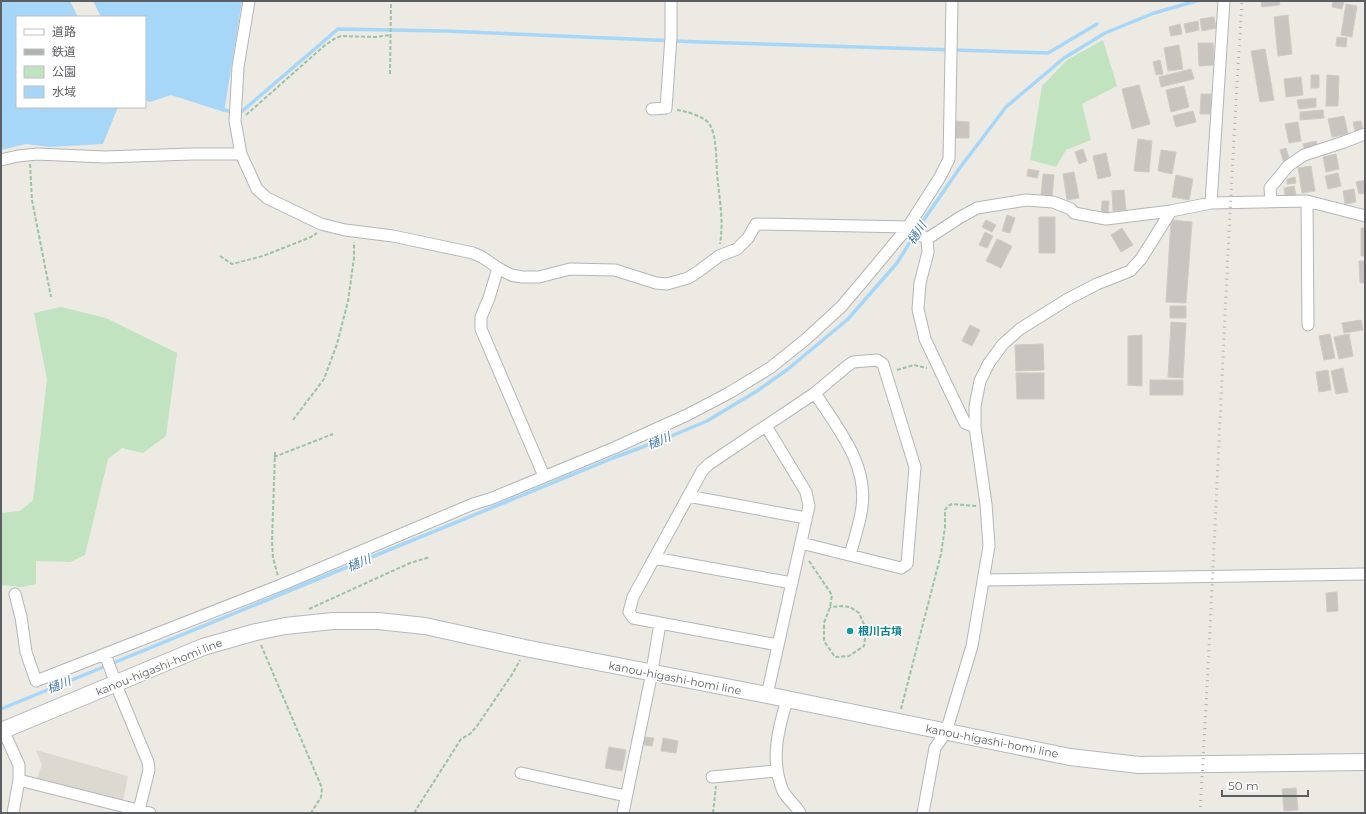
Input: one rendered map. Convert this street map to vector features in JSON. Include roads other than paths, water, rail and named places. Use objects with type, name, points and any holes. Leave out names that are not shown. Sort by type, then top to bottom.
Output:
[{"type":"main road","name":"kanou-higashi-homi line","points":[[2,730],[114,680],[203,648],[256,632],[297,625],[333,622],[378,621],[426,626],[651,674],[767,695],[1070,757],[1139,765],[1365,762]]},
{"type":"street","points":[[249,1],[238,67],[235,121],[241,154],[257,189],[267,198],[328,226],[354,232],[393,236],[473,253],[511,275],[522,277],[539,277],[570,269],[615,270],[656,283],[667,284],[688,278],[712,260],[727,254],[742,244],[756,224],[909,228],[925,237],[928,252],[920,283],[918,309],[924,339],[965,423],[975,428]]},
{"type":"street","points":[[652,110],[666,108],[671,37],[671,1]]},
{"type":"street","points":[[15,594],[21,617],[26,652],[36,681],[281,584],[614,448],[687,415],[770,368],[805,340],[841,307],[909,228],[940,177],[949,159],[952,1]]},
{"type":"street","points":[[1211,203],[1224,1]]},
{"type":"street","points":[[1271,201],[1270,188],[1293,162],[1304,155],[1365,134]]},
{"type":"street","points":[[1,160],[30,154],[105,157],[241,154]]},
{"type":"street","points":[[925,237],[977,208],[1026,200],[1053,202],[1071,209],[1074,213],[1106,219],[1171,211],[1211,203],[1271,201],[1307,201],[1365,216]]},
{"type":"street","points":[[1307,201],[1308,325]]},
{"type":"street","points":[[923,813],[935,748],[946,732],[972,646],[989,546],[987,510],[975,428],[975,406],[980,381],[989,363],[1003,344],[1020,328],[1096,284],[1130,271],[1141,259],[1171,211]]},
{"type":"street","points":[[498,268],[489,298],[481,317],[481,329],[544,476]]},
{"type":"street","points":[[778,645],[633,618],[629,612],[633,597],[702,471],[709,464],[815,393],[853,362],[877,360],[883,364],[915,467],[907,564],[901,568],[850,555],[800,546]]},
{"type":"street","points":[[815,393],[846,440],[856,461],[861,478],[863,491],[862,508],[850,555]]},
{"type":"street","points":[[766,426],[806,492],[809,506],[767,695]]},
{"type":"street","points":[[688,496],[806,518]]},
{"type":"street","points":[[654,558],[792,582]]},
{"type":"street","points":[[984,580],[1365,574]]},
{"type":"street","points":[[623,813],[660,624]]},
{"type":"street","points":[[105,654],[114,680],[148,762],[149,770],[139,810]]},
{"type":"street","points":[[788,700],[776,742],[776,771],[784,792],[800,813]]},
{"type":"street","points":[[2,730],[19,765],[19,780],[13,813]]},
{"type":"street","points":[[716,776],[776,771]]},
{"type":"street","points":[[520,773],[626,796]]},
{"type":"street","points":[[19,780],[150,813]]},
{"type":"water","points":[[1,1],[70,1],[78,16],[16,16],[16,108],[118,108],[103,144],[50,147],[26,144],[1,150]]},
{"type":"water","points":[[93,1],[242,1],[224,112],[171,95],[150,102],[146,100],[146,16],[100,16]]},
{"type":"waterway","name":"樋川","points":[[1,709],[613,458],[707,421],[757,391],[788,369],[848,319],[897,263],[923,221],[959,169],[1006,107],[1064,58],[1105,33],[1154,13],[1196,1]]},
{"type":"waterway","points":[[224,110],[240,113],[338,29],[446,31],[700,42],[1048,53],[1097,24]]},
{"type":"railway","points":[[1200,813],[1242,1]]},
{"type":"place","name":"根川古墳","points":[[850,631]]}]
